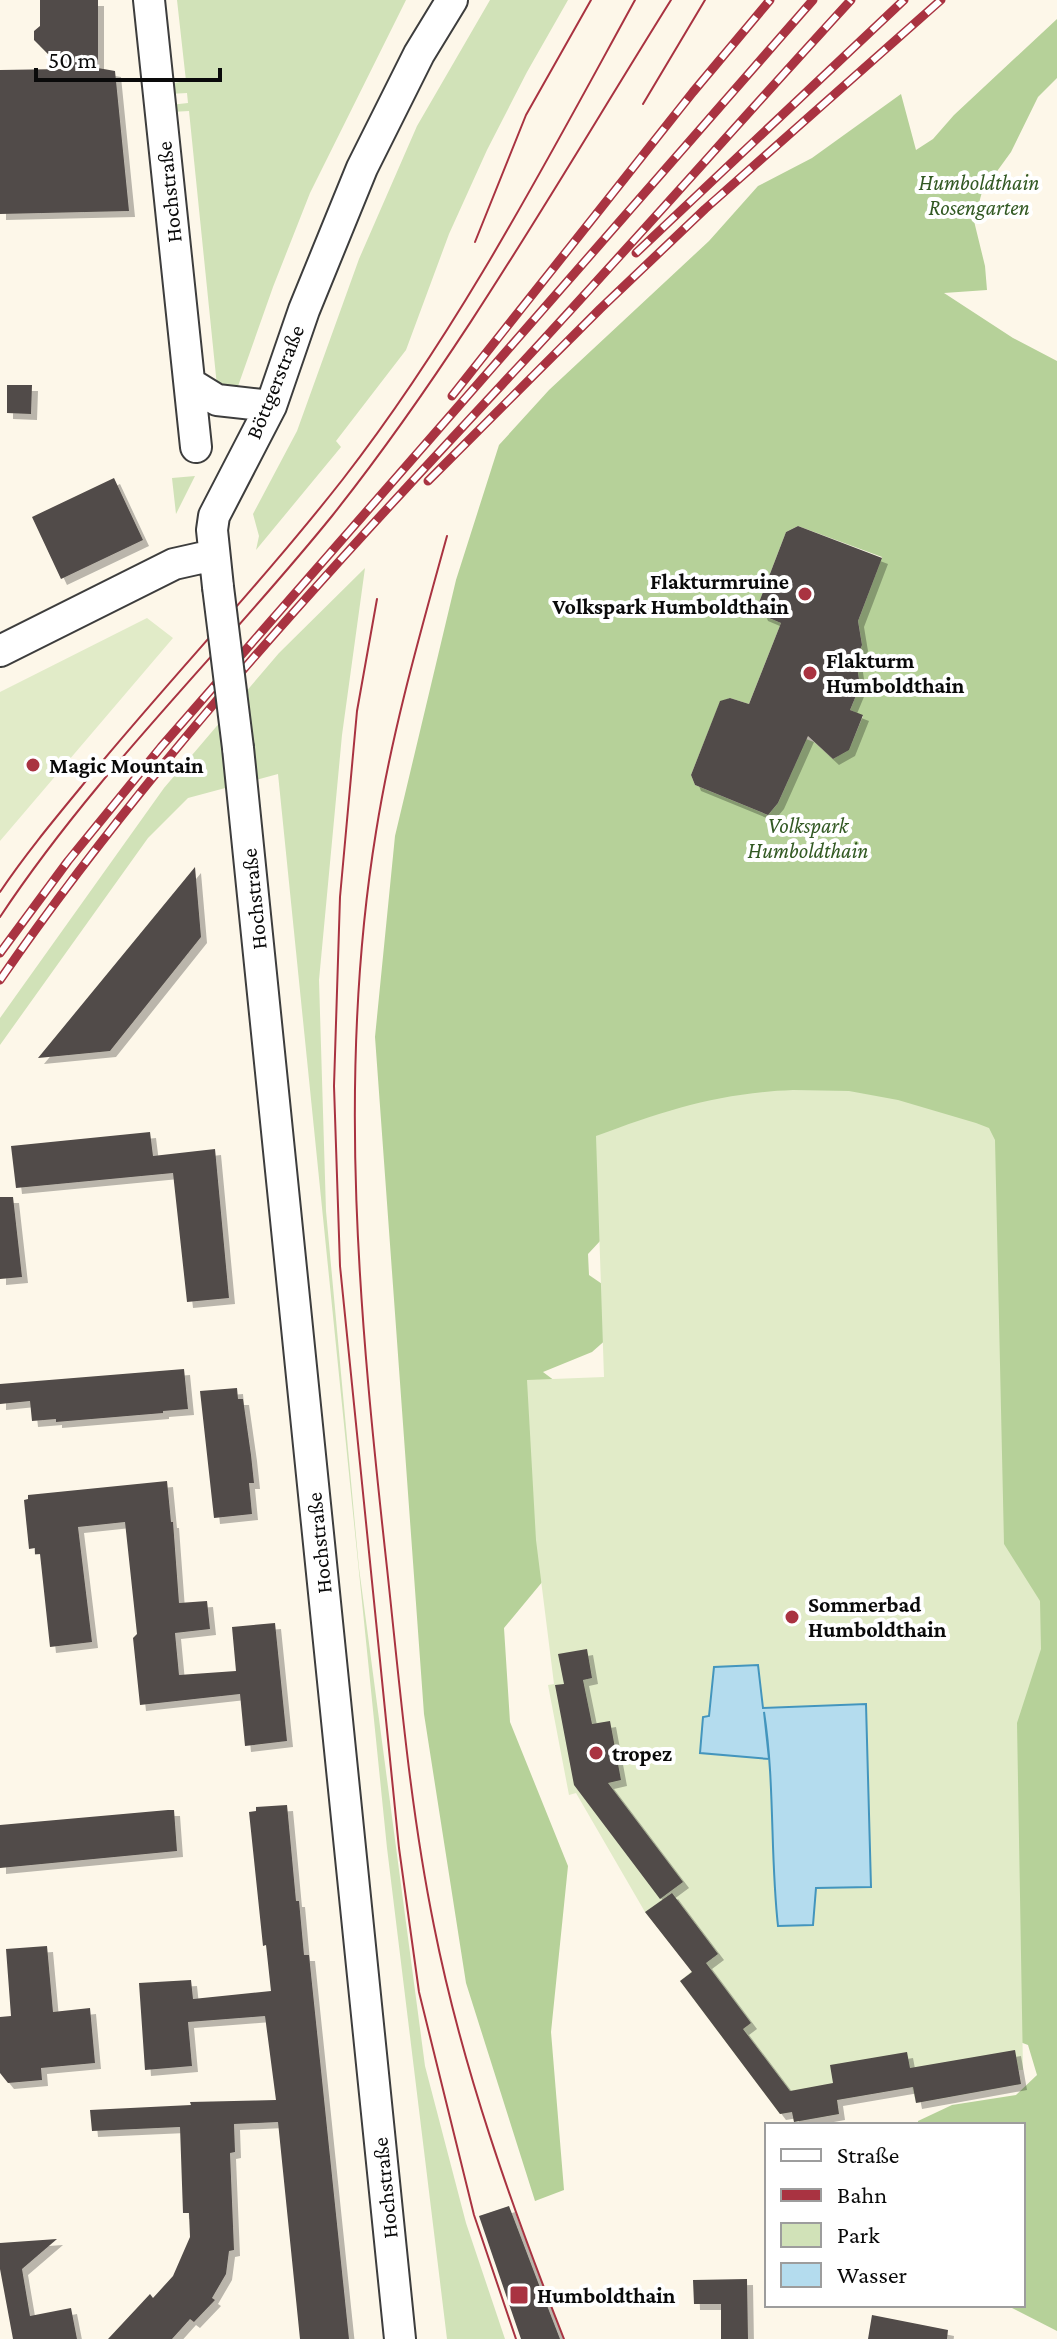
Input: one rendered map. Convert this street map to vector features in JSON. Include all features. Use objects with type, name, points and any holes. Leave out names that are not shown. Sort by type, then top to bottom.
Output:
[{"type":"street","name":"Hochstraße","points":[[149,0],[196,447]]},
{"type":"street","name":"Böttgerstraße","points":[[214,555],[214,516],[271,406],[304,310],[362,168],[419,54],[452,0]]},
{"type":"street","points":[[191,384],[217,400],[271,406]]},
{"type":"street","name":"Hochstraße","points":[[214,555],[238,748],[400,2339]]},
{"type":"street","points":[[0,651],[174,564],[214,555]]},
{"type":"green space","points":[[177,0],[406,0],[310,193],[237,389],[217,386],[189,111],[171,112],[170,105],[188,103],[187,93],[169,94],[167,84],[186,81]]},
{"type":"green space","points":[[490,0],[568,0],[487,150],[449,234],[406,350],[336,441],[341,447],[256,550],[259,536],[253,514],[297,431],[359,259],[417,126]]},
{"type":"green space","points":[[1057,19],[1057,78],[1038,97],[1011,152],[982,192],[974,221],[985,266],[987,290],[944,293],[1013,338],[1057,361],[1057,2331],[1010,2307],[1025,2307],[1025,2123],[918,2123],[952,2105],[1016,2095],[1037,2075],[1028,2045],[1007,2037],[614,1226],[588,1254],[589,1275],[621,1297],[625,1323],[592,1352],[543,1372],[575,1396],[567,1552],[504,1628],[510,1722],[568,1866],[551,2032],[564,2190],[535,2201],[466,1983],[424,1714],[375,1037],[395,836],[456,580],[499,445],[549,390],[709,241],[758,186],[812,158],[901,94],[916,150],[933,139],[954,115]],"holes":[[[798,526],[882,557],[858,621],[862,645],[856,660],[860,686],[850,710],[863,716],[849,749],[833,759],[806,739],[778,803],[768,815],[695,785],[691,775],[720,702],[730,698],[749,704],[781,623],[762,615],[758,605],[786,532]]]},
{"type":"green space","points":[[195,476],[176,514],[172,478]]},
{"type":"green space","points":[[365,568],[342,735],[319,980],[326,1211],[359,1568],[425,2066],[466,2223],[505,2339],[447,2339],[387,1848],[278,774],[188,798],[148,838],[0,1045],[0,1018],[164,788],[279,653]]},
{"type":"green space","name":"Magic Mountain","points":[[147,618],[173,638],[0,841],[0,692]]},
{"type":"green space","name":"Sommerbad Humboldthain","points":[[793,1090],[849,1091],[898,1100],[989,1128],[995,1140],[1004,1544],[1040,1601],[1041,1649],[1017,1723],[1023,2070],[1018,2070],[1021,2084],[916,2103],[912,2087],[837,2100],[839,2114],[794,2122],[792,2112],[780,2114],[680,1981],[692,1971],[645,1912],[576,1793],[569,1795],[548,1685],[554,1684],[536,1540],[527,1380],[604,1377],[596,1136],[693,1104]]},
{"type":"water","points":[[758,1665],[763,1708],[866,1704],[871,1887],[816,1888],[813,1925],[778,1926],[770,1765],[764,1712],[769,1759],[700,1753],[703,1717],[709,1716],[714,1667]]},
{"type":"building","points":[[40,0],[98,0],[98,68],[115,71],[129,211],[0,214],[0,70],[63,69],[34,40],[34,31],[40,26]]},
{"type":"building","points":[[7,385],[32,385],[31,414],[7,413]]},
{"type":"building","points":[[114,478],[143,540],[61,579],[32,517]]},
{"type":"building","name":"Flakturm Humboldthain","points":[[798,526],[882,558],[858,621],[862,645],[856,660],[860,686],[850,710],[863,715],[849,750],[833,759],[808,736],[778,803],[768,815],[695,785],[691,775],[720,701],[730,698],[749,704],[781,623],[762,615],[758,605],[786,532]]},
{"type":"building","points":[[195,867],[201,937],[110,1051],[38,1058]]},
{"type":"building","points":[[150,1132],[153,1156],[215,1149],[229,1298],[187,1302],[173,1173],[16,1188],[11,1146]]},
{"type":"building","points":[[0,1197],[13,1197],[22,1277],[0,1279]]},
{"type":"building","points":[[184,1369],[188,1409],[56,1422],[56,1419],[32,1421],[30,1401],[0,1404],[0,1384]]},
{"type":"building","points":[[237,1388],[238,1399],[243,1399],[251,1455],[254,1483],[249,1483],[252,1514],[214,1518],[200,1391]]},
{"type":"building","points":[[167,1481],[179,1603],[207,1601],[210,1629],[175,1633],[179,1675],[236,1671],[232,1627],[275,1623],[287,1741],[245,1746],[240,1694],[140,1705],[133,1638],[137,1634],[125,1522],[78,1527],[92,1642],[50,1647],[40,1554],[35,1554],[35,1548],[29,1549],[24,1500],[28,1499],[28,1495]]},
{"type":"building","points":[[587,1649],[592,1678],[583,1680],[592,1724],[610,1721],[621,1780],[608,1783],[683,1882],[660,1899],[574,1785],[555,1685],[564,1684],[558,1654]]},
{"type":"building","points":[[287,1805],[296,1901],[299,1901],[304,1955],[309,1955],[349,2339],[300,2339],[278,2122],[234,2124],[235,2152],[230,2153],[234,2250],[229,2251],[226,2274],[212,2298],[215,2300],[194,2322],[190,2319],[172,2339],[108,2339],[150,2294],[153,2298],[173,2276],[190,2237],[189,2213],[183,2213],[180,2127],[92,2131],[90,2110],[191,2105],[190,2102],[276,2100],[265,2016],[188,2022],[192,2066],[145,2070],[139,1983],[191,1980],[193,1999],[271,1991],[266,1945],[263,1946],[249,1812],[256,1811],[256,1807]]},
{"type":"building","points":[[174,1810],[177,1851],[0,1868],[0,1825]]},
{"type":"building","points":[[672,1893],[718,1954],[706,1963],[751,2023],[743,2029],[790,2091],[833,2083],[830,2065],[907,2052],[910,2068],[1015,2050],[1021,2084],[916,2103],[913,2087],[837,2100],[839,2114],[794,2122],[792,2112],[780,2114],[680,1981],[692,1972],[645,1912]]},
{"type":"building","points":[[47,1946],[53,2012],[90,2008],[95,2063],[41,2068],[42,2080],[8,2083],[0,2073],[0,2017],[11,2016],[6,1949]]},
{"type":"building","points":[[509,2206],[560,2339],[521,2339],[479,2216]]},
{"type":"building","points":[[57,2239],[22,2269],[30,2316],[71,2308],[77,2339],[13,2339],[0,2269],[0,2243]]},
{"type":"building","points":[[747,2279],[748,2339],[721,2339],[721,2304],[694,2304],[693,2280]]},
{"type":"building","points":[[872,2315],[948,2330],[947,2339],[868,2339]]},
{"type":"tram line","points":[[475,242],[526,115],[591,0]]},
{"type":"tram line","points":[[0,892],[70,800],[246,596],[385,423],[498,246],[635,0]]},
{"type":"tram line","points":[[0,917],[37,864],[118,762],[290,566],[379,455],[509,263],[671,0]]},
{"type":"tram line","points":[[643,104],[705,0]]},
{"type":"tram line","points":[[447,536],[390,757],[364,924],[357,1016],[355,1108],[361,1292],[406,1748],[434,1926],[473,2083],[525,2238],[564,2339]]},
{"type":"tram line","points":[[377,599],[357,711],[340,897],[334,1086],[340,1266],[399,1848],[419,1992],[474,2215],[516,2339]]},
{"type":"railway","points":[[452,396],[693,92],[770,0]]},
{"type":"railway","points":[[0,953],[68,861],[161,747],[813,0]]},
{"type":"railway","points":[[0,980],[120,818],[250,662],[851,0]]},
{"type":"railway","points":[[636,253],[904,0]]},
{"type":"railway","points":[[428,481],[705,209],[941,0]]},
{"type":"place","name":"Flakturmruine Volkspark Humboldthain","points":[[805,594]]},
{"type":"place","name":"Flakturm Humboldthain","points":[[810,673]]},
{"type":"place","name":"Magic Mountain","points":[[33,765]]},
{"type":"place","name":"Sommerbad Humboldthain","points":[[792,1617]]},
{"type":"place","name":"tropez","points":[[596,1753]]},
{"type":"place","name":"Humboldthain","points":[[519,2295]]},
{"type":"park label","name":"Humboldthain Rosengarten","points":[[979,194]]},
{"type":"park label","name":"Volkspark Humboldthain","points":[[808,838]]}]
